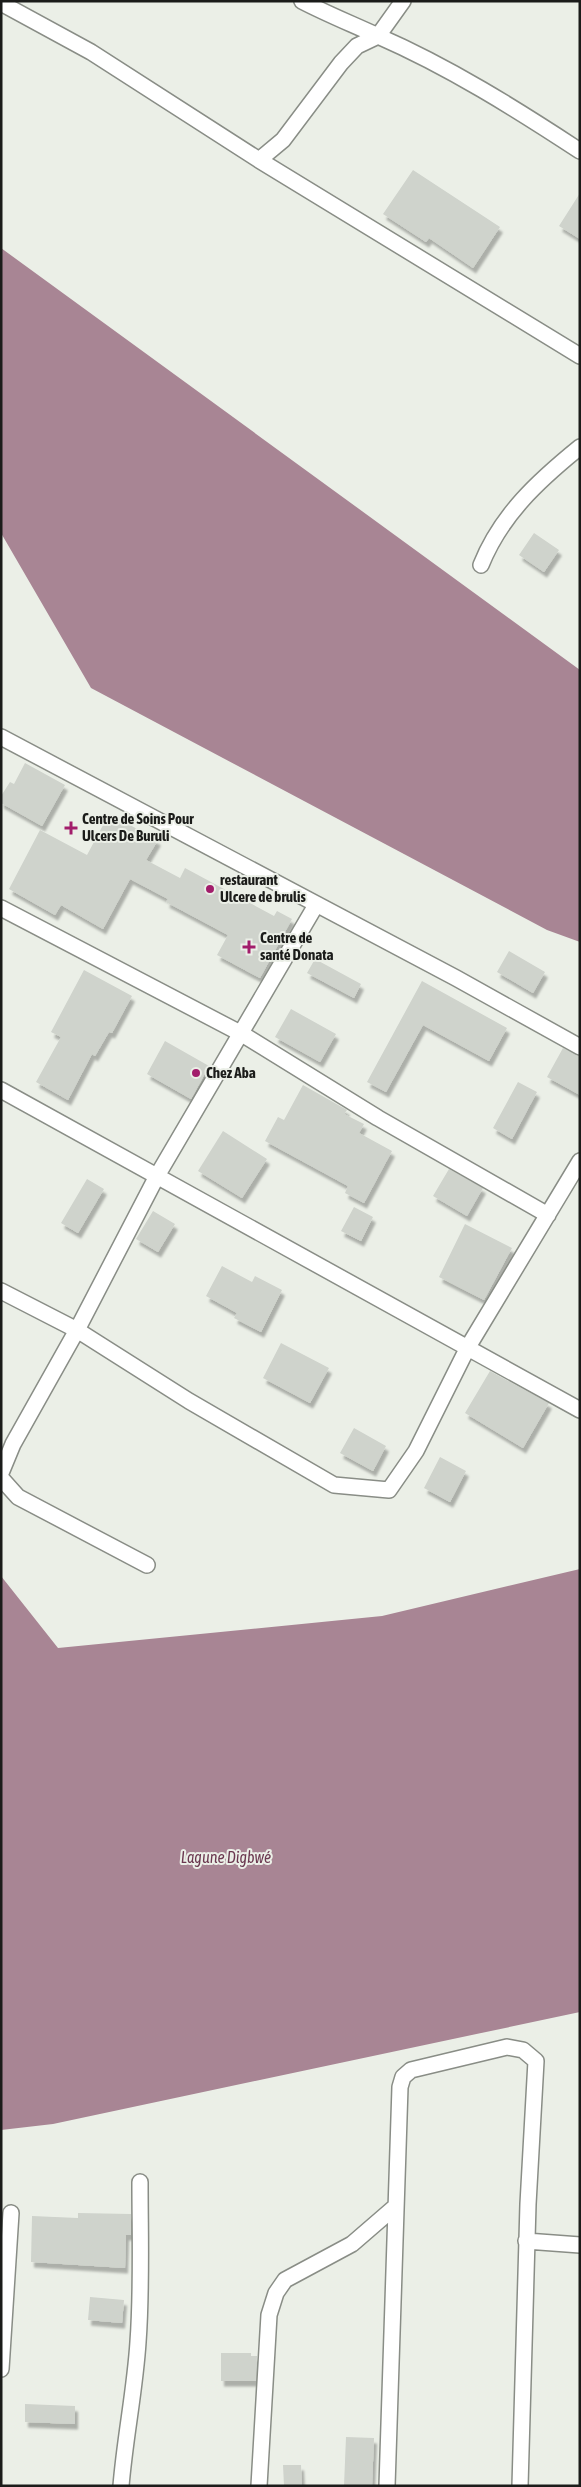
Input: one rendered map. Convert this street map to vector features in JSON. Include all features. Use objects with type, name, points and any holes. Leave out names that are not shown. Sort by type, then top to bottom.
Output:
[{"type":"street","points":[[302,1],[336,19],[378,36],[520,112],[580,151]]},
{"type":"street","points":[[259,160],[283,140],[341,63],[357,46],[378,36],[403,1]]},
{"type":"street","points":[[1,3],[91,52],[259,160],[580,356]]},
{"type":"street","points":[[481,565],[491,541],[508,514],[550,472],[580,447]]},
{"type":"street","points":[[1,738],[456,978],[580,1047]]},
{"type":"street","points":[[1,1473],[13,1444],[77,1330],[157,1176],[316,905]]},
{"type":"street","points":[[1,908],[242,1034],[378,1118],[548,1215]]},
{"type":"street","points":[[1,1090],[580,1410]]},
{"type":"street","points":[[1,1291],[77,1330],[189,1401],[334,1485],[389,1490],[416,1451],[468,1347],[580,1160]]},
{"type":"street","points":[[1,1478],[18,1497],[147,1565]]},
{"type":"street","points":[[387,2486],[400,2087],[403,2077],[411,2070],[507,2047],[523,2050],[536,2061],[526,2241],[520,2486]]},
{"type":"street","points":[[121,2486],[124,2453],[133,2408],[139,2340],[140,2182]]},
{"type":"street","points":[[259,2486],[269,2315],[276,2293],[285,2280],[352,2244],[396,2206]]},
{"type":"street","points":[[1,2369],[4,2269],[10,2213]]},
{"type":"street","points":[[526,2241],[580,2245]]},
{"type":"water","points":[[1,248],[580,670],[580,942],[547,930],[91,688],[1,533]]},
{"type":"water","name":"Lagune Digbwé","points":[[580,1569],[580,2012],[53,2124],[1,2130],[1,1576],[58,1648],[382,1616]]},
{"type":"building","points":[[413,170],[500,227],[473,268],[429,238],[426,242],[383,214]]},
{"type":"building","points":[[580,193],[580,239],[559,226]]},
{"type":"building","points":[[534,533],[559,550],[544,572],[519,555]]},
{"type":"building","points":[[25,763],[65,785],[42,826],[1,803],[1,796],[10,782],[14,784]]},
{"type":"building","points":[[109,814],[158,840],[146,860],[180,878],[185,868],[274,916],[277,911],[292,919],[260,978],[217,955],[228,935],[166,902],[168,899],[130,879],[103,929],[61,905],[55,915],[9,889],[40,830],[87,855]]},
{"type":"building","points":[[509,951],[545,972],[533,993],[497,972]]},
{"type":"building","points":[[315,959],[361,984],[354,998],[307,973]]},
{"type":"building","points":[[84,970],[132,996],[112,1033],[109,1032],[95,1056],[92,1054],[68,1100],[36,1082],[61,1037],[51,1032]]},
{"type":"building","points":[[422,981],[507,1028],[489,1061],[423,1025],[386,1092],[367,1082]]},
{"type":"building","points":[[291,1009],[336,1034],[320,1062],[275,1037]]},
{"type":"building","points":[[165,1041],[209,1066],[191,1099],[147,1074]]},
{"type":"building","points":[[563,1048],[580,1056],[580,1095],[547,1077]]},
{"type":"building","points":[[518,1082],[537,1092],[512,1139],[493,1128]]},
{"type":"building","points":[[303,1085],[347,1110],[344,1114],[364,1124],[359,1133],[392,1151],[364,1203],[345,1193],[348,1186],[265,1141],[278,1117],[284,1120]]},
{"type":"building","points":[[223,1131],[267,1159],[242,1198],[198,1171]]},
{"type":"building","points":[[449,1169],[483,1188],[467,1216],[433,1196]]},
{"type":"building","points":[[87,1179],[104,1189],[78,1233],[61,1223]]},
{"type":"building","points":[[354,1207],[373,1217],[361,1241],[341,1231]]},
{"type":"building","points":[[153,1211],[175,1224],[158,1252],[136,1239]]},
{"type":"building","points":[[465,1224],[512,1248],[484,1300],[439,1277]]},
{"type":"building","points":[[222,1266],[252,1282],[255,1276],[282,1290],[261,1332],[234,1318],[237,1313],[206,1296]]},
{"type":"building","points":[[281,1343],[329,1368],[310,1403],[263,1378]]},
{"type":"building","points":[[490,1371],[549,1403],[523,1448],[465,1413]]},
{"type":"building","points":[[354,1428],[386,1446],[373,1471],[340,1453]]},
{"type":"building","points":[[440,1457],[466,1471],[450,1502],[424,1488]]},
{"type":"building","points":[[78,2213],[131,2214],[131,2235],[126,2235],[125,2268],[31,2262],[32,2216],[78,2218]]},
{"type":"building","points":[[90,2297],[124,2300],[122,2323],[88,2320]]},
{"type":"building","points":[[221,2353],[251,2353],[251,2356],[257,2356],[256,2381],[221,2381]]},
{"type":"building","points":[[25,2404],[75,2406],[75,2424],[25,2422]]},
{"type":"building","points":[[346,2437],[374,2438],[372,2486],[344,2486]]},
{"type":"building","points":[[283,2465],[301,2465],[302,2486],[284,2486]]},
{"type":"place","name":"Centre de Soins Pour Ulcers De Buruli","points":[[71,828]]},
{"type":"place","name":"restaurant Ulcere de brulis","points":[[210,889]]},
{"type":"place","name":"Centre de santé Donata","points":[[249,947]]},
{"type":"place","name":"Chez Aba","points":[[196,1073]]}]
